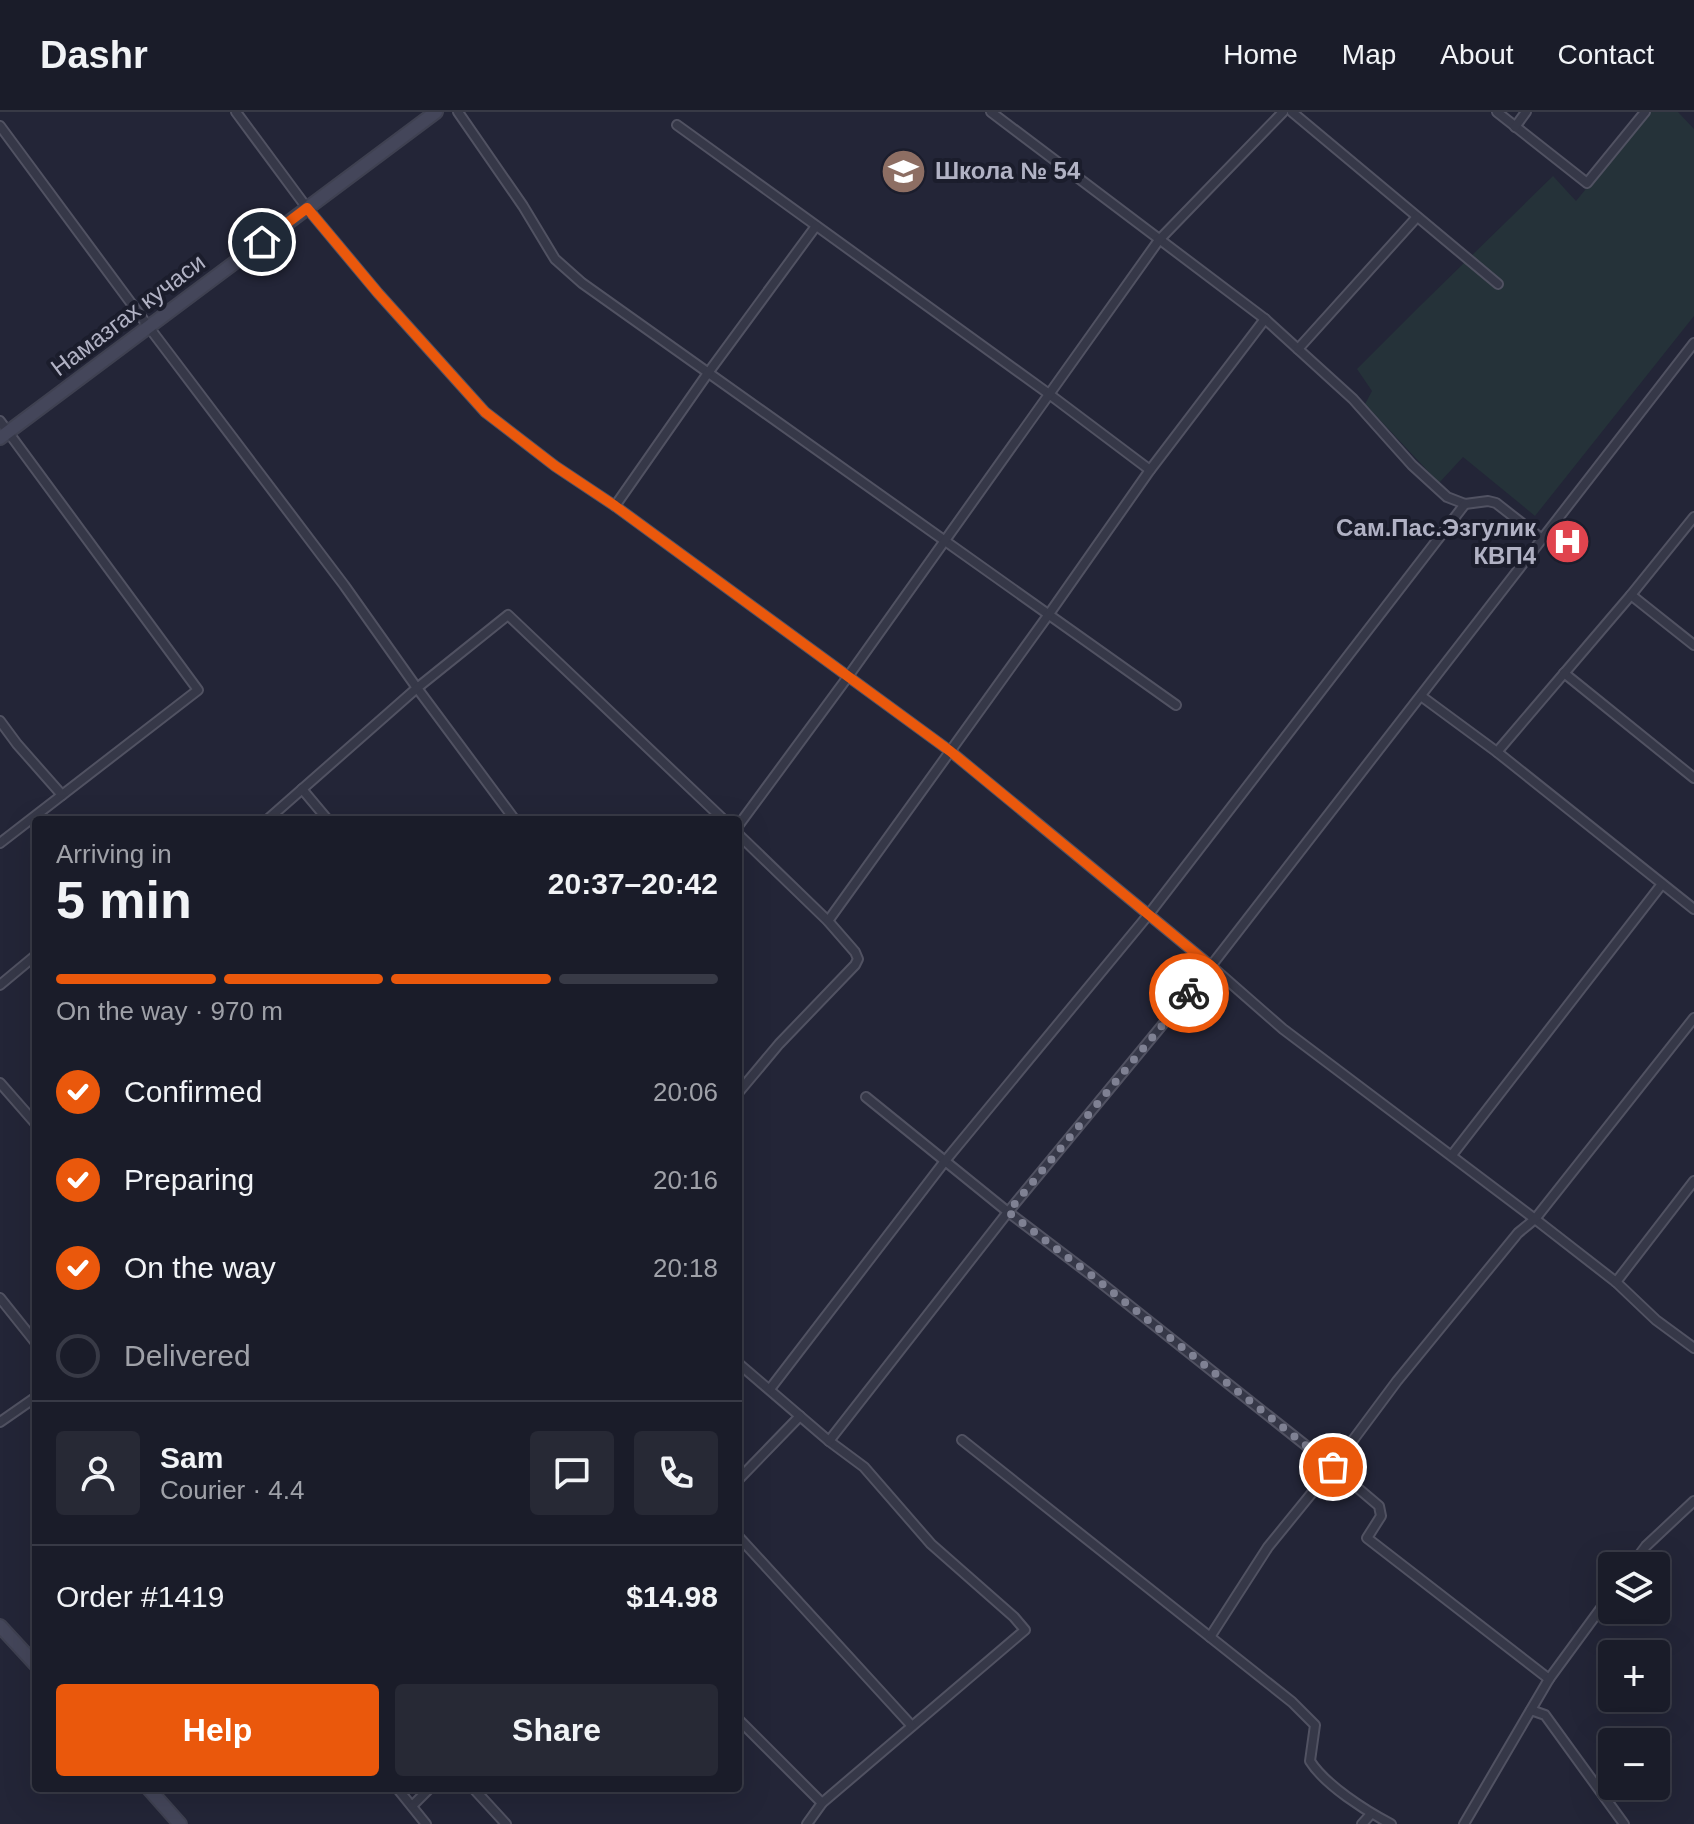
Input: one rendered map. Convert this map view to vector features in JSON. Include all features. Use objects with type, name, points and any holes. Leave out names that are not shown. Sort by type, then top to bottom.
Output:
[{"type":"street","points":[[236,112],[307,208],[485,412],[950,751],[1149,914],[1283,1029],[1535,1219],[1694,1348]]},
{"type":"street","name":"Намазгах кучаси","points":[[4,435],[436,112]]},
{"type":"street","points":[[458,112],[523,206],[555,259],[582,283],[1176,705]]},
{"type":"street","points":[[991,112],[1265,319],[1353,399],[1447,497],[1465,504],[1496,503],[1542,539]]},
{"type":"street","points":[[742,821],[1159,240],[1283,112]]},
{"type":"street","points":[[1292,112],[1498,284]]},
{"type":"street","points":[[1497,112],[1587,183],[1645,112]]},
{"type":"street","points":[[1515,127],[1526,112]]},
{"type":"street","points":[[677,125],[1150,470]]},
{"type":"street","points":[[0,126],[344,585],[512,816]]},
{"type":"street","points":[[1298,349],[1417,217]]},
{"type":"street","points":[[615,506],[816,226]]},
{"type":"street","points":[[828,921],[1150,470],[1265,319]]},
{"type":"street","points":[[829,1441],[1008,1212],[1211,966],[1694,343]]},
{"type":"street","points":[[0,421],[4,435],[198,690],[35,816]]},
{"type":"street","points":[[770,1389],[945,1161],[1149,914],[1465,504]]},
{"type":"street","points":[[1497,752],[1694,517]]},
{"type":"street","points":[[1631,595],[1694,645]]},
{"type":"street","points":[[272,816],[417,688],[508,615],[720,816]]},
{"type":"street","points":[[1564,673],[1694,778]]},
{"type":"street","points":[[1421,696],[1497,752],[1694,909]]},
{"type":"street","points":[[0,721],[62,795]]},
{"type":"street","points":[[302,789],[325,816]]},
{"type":"street","points":[[0,843],[32,818]]},
{"type":"street","points":[[742,841],[828,921],[858,959],[742,1088]]},
{"type":"street","points":[[1452,1155],[1662,884]]},
{"type":"street","points":[[0,985],[32,958]]},
{"type":"street","points":[[1210,1637],[1268,1547],[1397,1381],[1518,1233],[1535,1219],[1694,1018]]},
{"type":"street","points":[[0,1083],[32,1119]]},
{"type":"street","points":[[866,1097],[1379,1506],[1381,1516],[1367,1538],[1549,1679]]},
{"type":"street","points":[[1616,1282],[1694,1181]]},
{"type":"street","points":[[0,1298],[32,1338]]},
{"type":"street","points":[[1686,1341],[1694,1332]]},
{"type":"street","points":[[742,1366],[864,1467],[931,1544],[1025,1630],[822,1803],[807,1824]]},
{"type":"street","points":[[0,1422],[32,1400]]},
{"type":"street","points":[[742,1476],[800,1416]]},
{"type":"street","points":[[962,1440],[1292,1702],[1315,1725],[1310,1761],[1317,1773],[1371,1814],[1391,1824]]},
{"type":"street","points":[[1642,1552],[1694,1501]]},
{"type":"street","points":[[742,1540],[911,1725]]},
{"type":"street","points":[[1464,1824],[1549,1679],[1598,1612]]},
{"type":"street","points":[[2,1632],[32,1661]]},
{"type":"street","points":[[1531,1710],[1545,1715],[1624,1824]]},
{"type":"street","points":[[742,1723],[822,1803]]},
{"type":"street","points":[[152,1792],[180,1824]]},
{"type":"street","points":[[400,1792],[426,1824]]},
{"type":"street","points":[[412,1806],[426,1792]]},
{"type":"street","points":[[477,1792],[506,1824]]},
{"type":"street","points":[[1362,1824],[1371,1814]]},
{"type":"shaded area","points":[[1649,112],[1678,112],[1694,129],[1694,316],[1535,516],[1463,457],[1439,483],[1365,404],[1372,391],[1357,369],[1553,176],[1576,201]]},
{"type":"way so far","points":[[1189,993],[1008,1212],[1333,1467]]},
{"type":"place","name":"Школа № 54","points":[[904,171]]},
{"type":"place","name":"Сам.Пас.Эзгулик КВП4","points":[[1567,542]]},
{"type":"route","points":[[262,242],[307,208],[485,412],[950,751],[1211,966],[1189,993]]}]
